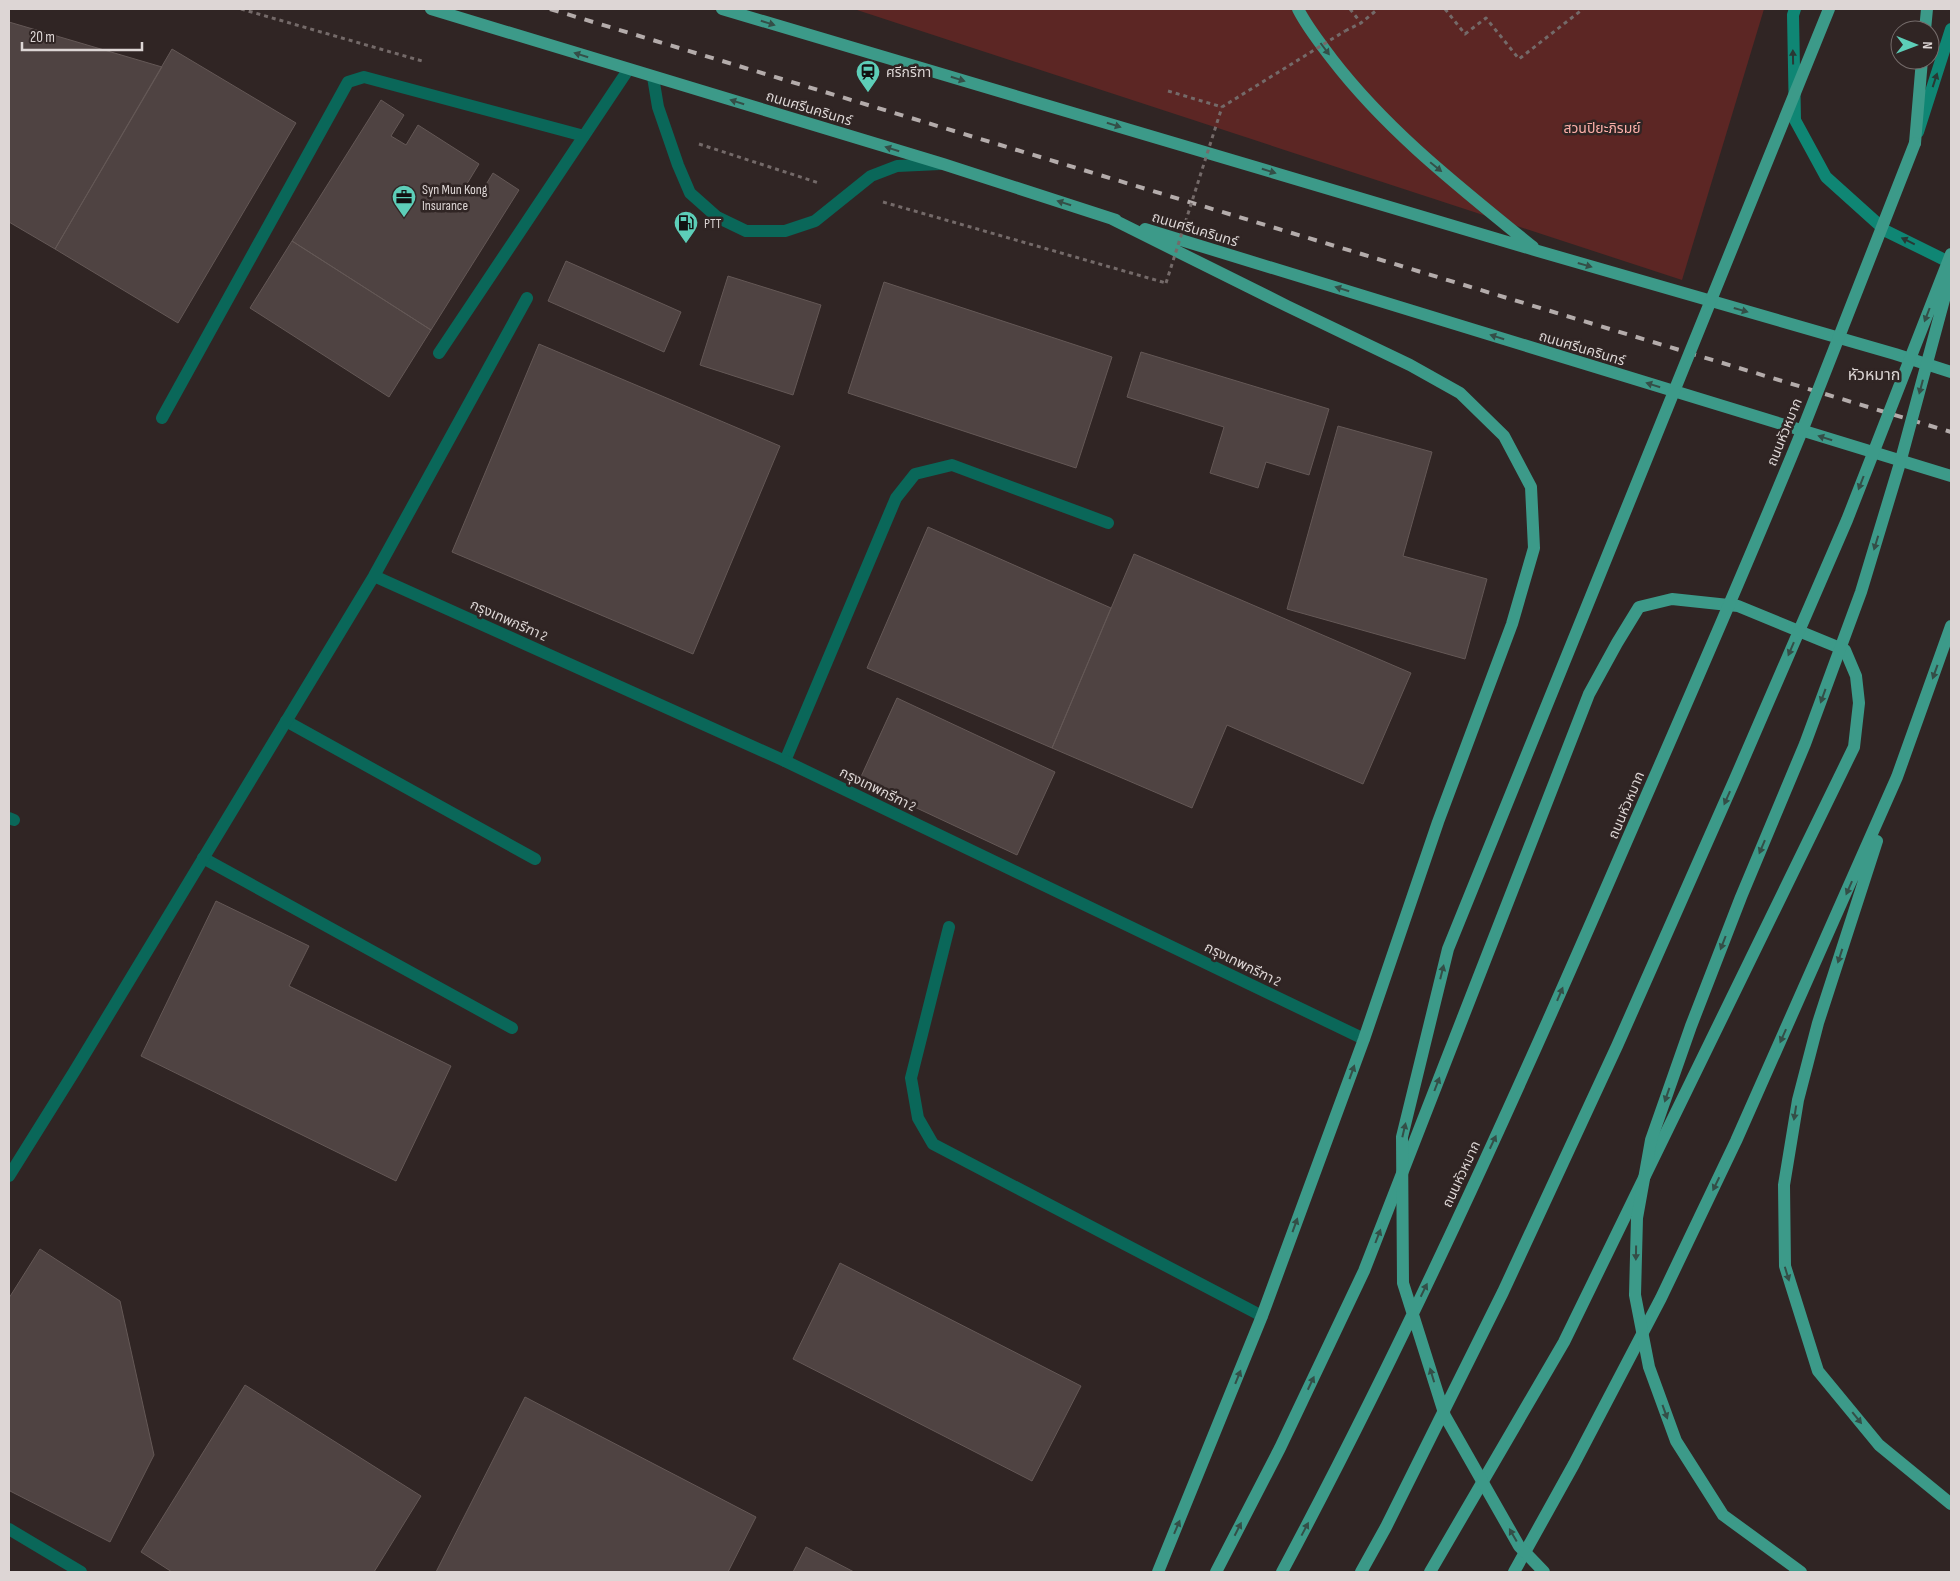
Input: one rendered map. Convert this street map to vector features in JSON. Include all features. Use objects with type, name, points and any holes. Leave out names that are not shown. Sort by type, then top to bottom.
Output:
[{"type":"main road","name":"ถนนศรีนครินทร์","points":[[431,9],[943,164],[1110,218],[1951,476]]},
{"type":"main road","points":[[722,9],[1951,372]]},
{"type":"main road","points":[[1298,9],[1307,26],[1356,91],[1422,156],[1538,251]]},
{"type":"main road","points":[[1794,9],[1795,120],[1826,177],[1886,231],[1951,263]]},
{"type":"main road","points":[[1544,1572],[1519,1546],[1445,1416],[1403,1283],[1402,1138],[1448,949],[1829,9]]},
{"type":"main road","name":"ถนนหัวหมาก","points":[[1282,1572],[1313,1515],[1430,1279],[1546,1026],[1682,713],[1805,422],[1914,143],[1951,29]]},
{"type":"main road","points":[[1914,143],[1921,70]]},
{"type":"main road","points":[[1110,218],[1410,365],[1460,393],[1504,436],[1531,487],[1534,548],[1512,624],[1438,822],[1364,1039],[1262,1316],[1158,1572]]},
{"type":"main road","points":[[1361,1572],[1390,1519],[1498,1300],[1621,1038],[1847,520],[1951,254]]},
{"type":"main road","points":[[1801,1572],[1723,1515],[1676,1442],[1649,1367],[1635,1295],[1637,1218],[1651,1140],[1691,1026],[1741,897],[1805,744],[1861,592],[1900,463],[1951,272]]},
{"type":"main road","points":[[1922,468],[1951,486]]},
{"type":"main road","points":[[1216,1572],[1280,1448],[1364,1270],[1553,785],[1590,694],[1603,669],[1640,607],[1672,599],[1738,606],[1845,650],[1856,676],[1859,703],[1854,747],[1564,1342],[1430,1572]]},
{"type":"main road","points":[[1951,626],[1898,777],[1818,1023],[1798,1100],[1784,1185],[1785,1266],[1818,1371],[1879,1445],[1951,1504]]},
{"type":"main road","points":[[1514,1572],[1574,1464],[1670,1281],[1736,1141],[1898,777]]},
{"type":"street","points":[[439,353],[628,70]]},
{"type":"street","points":[[162,418],[348,82],[364,77],[584,136]]},
{"type":"street","points":[[653,77],[654,93],[678,165],[690,193],[716,217],[746,231],[785,232],[815,221],[871,176],[897,166],[943,164]]},
{"type":"street","points":[[9,1176],[374,576],[527,298]]},
{"type":"street","points":[[785,761],[896,498],[915,474],[952,466],[1108,523]]},
{"type":"street","name":"กรุงเทพกรีฑา 2","points":[[374,576],[785,761],[1364,1039]]},
{"type":"street","points":[[286,721],[535,859]]},
{"type":"street","points":[[203,858],[512,1028]]},
{"type":"street","points":[[948,927],[911,1078],[918,1118],[933,1144],[1262,1316]]},
{"type":"street","points":[[9,1529],[81,1572]]},
{"type":"path","points":[[1350,9],[1361,23]]},
{"type":"path","points":[[668,134],[849,192],[1166,283],[1222,107],[1361,23],[1378,9]]},
{"type":"path","points":[[1445,9],[1465,34],[1486,18],[1519,59],[1583,9]]},
{"type":"path","points":[[1168,92],[1222,107]]},
{"type":"green space","name":"สวนปิยะภิรมย์","points":[[854,9],[1764,9],[1682,280]]},
{"type":"building","points":[[9,22],[162,67],[55,249],[9,222]]},
{"type":"building","points":[[172,49],[296,123],[178,323],[55,249]]},
{"type":"building","name":"Syn Mun Kong Insurance","points":[[381,100],[404,115],[391,136],[406,145],[418,125],[479,164],[465,187],[479,196],[493,173],[519,190],[431,330],[292,241]]},
{"type":"building","points":[[292,241],[431,330],[389,397],[250,308]]},
{"type":"building","points":[[566,261],[681,312],[664,352],[548,301]]},
{"type":"building","points":[[728,276],[821,305],[793,395],[700,365]]},
{"type":"building","points":[[884,282],[1112,357],[1076,468],[848,393]]},
{"type":"building","points":[[539,344],[780,446],[693,654],[452,552]]},
{"type":"building","points":[[1141,352],[1329,409],[1309,475],[1266,462],[1258,488],[1210,473],[1224,427],[1127,397]]},
{"type":"building","points":[[1338,426],[1432,452],[1403,556],[1487,579],[1465,659],[1287,609]]},
{"type":"building","points":[[928,527],[1111,608],[1052,748],[867,668]]},
{"type":"building","points":[[1134,554],[1411,673],[1363,784],[1227,725],[1192,808],[1052,748]]},
{"type":"building","points":[[897,698],[1055,772],[1017,855],[859,781]]},
{"type":"building","points":[[216,901],[309,946],[289,986],[451,1066],[396,1181],[141,1056]]},
{"type":"building","points":[[40,1249],[120,1301],[154,1455],[110,1542],[10,1491],[9,1488],[9,1298]]},
{"type":"building","points":[[840,1263],[1081,1386],[1032,1481],[793,1359]]},
{"type":"building","points":[[245,1385],[421,1496],[374,1572],[172,1572],[141,1552]]},
{"type":"building","points":[[525,1397],[756,1517],[728,1572],[436,1572]]},
{"type":"building","points":[[806,1547],[854,1572],[793,1572]]},
{"type":"railway","points":[[550,9],[1951,432]]},
{"type":"place","name":"ศรีกรีฑา","points":[[868,93]]},
{"type":"place","name":"Syn Mun Kong Insurance","points":[[404,218]]},
{"type":"place","name":"PTT","points":[[686,244]]},
{"type":"district","name":"หัวหมาก","points":[[1874,374]]}]
